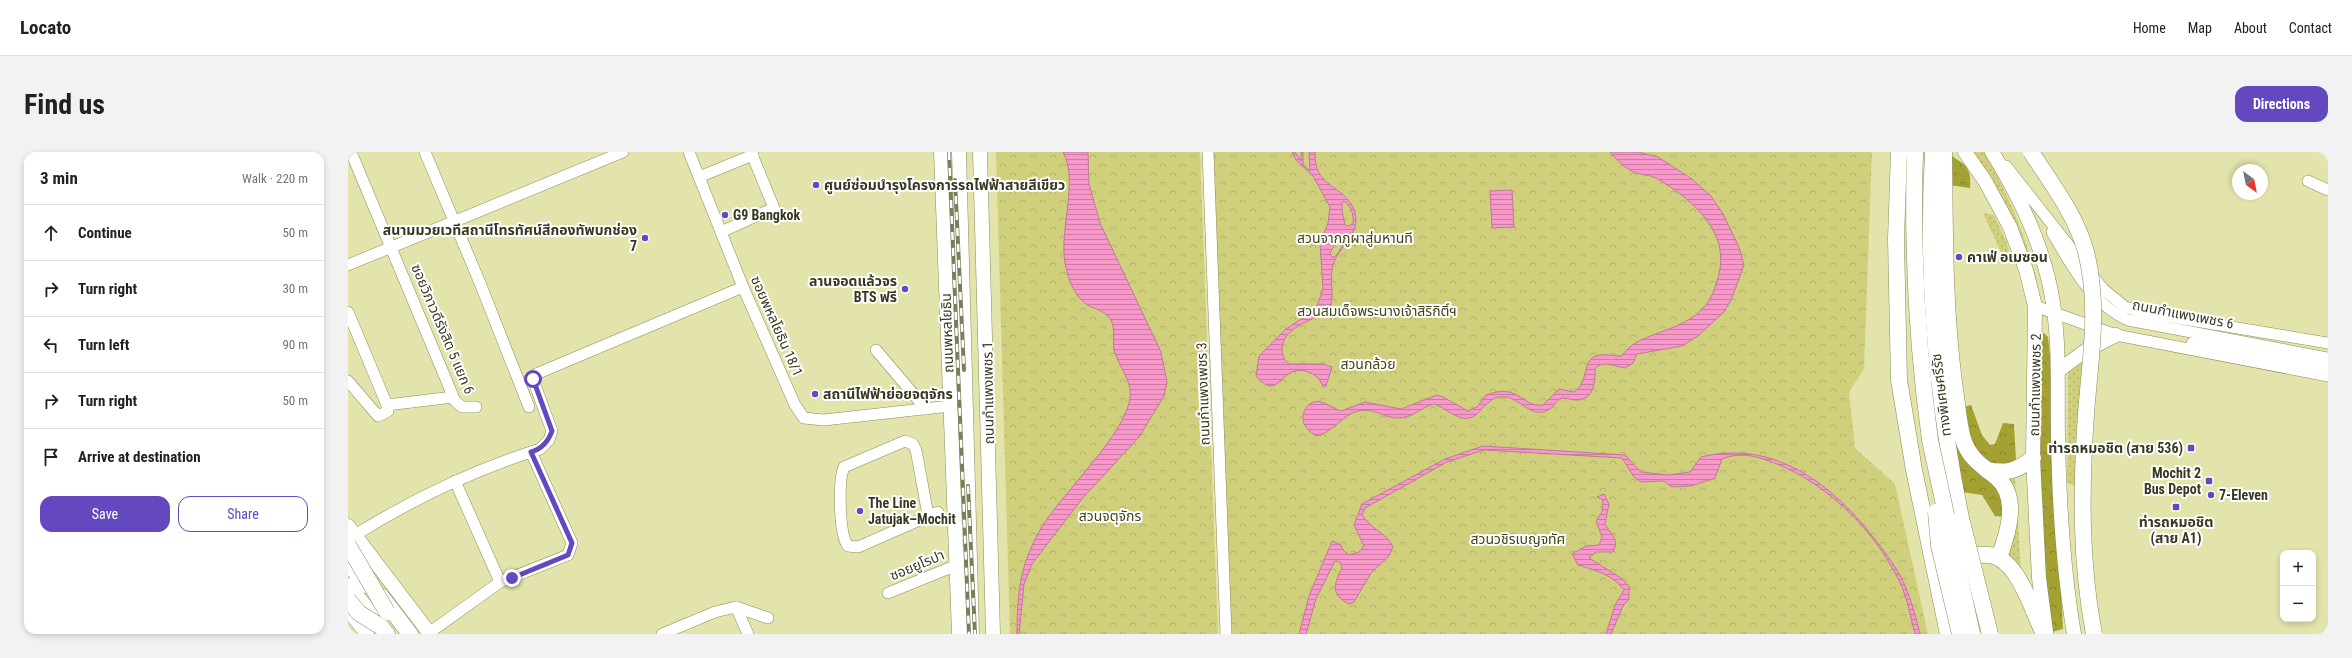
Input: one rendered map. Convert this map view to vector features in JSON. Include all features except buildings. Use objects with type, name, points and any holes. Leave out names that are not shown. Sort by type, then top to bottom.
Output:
[{"type":"highway","points":[[1899,152],[1896,239],[1899,380],[1914,470],[1948,634]]},
{"type":"highway","name":"ทางพิเศษศรีรัช","points":[[1915,152],[1914,241],[1916,300],[1930,440],[1972,634]]},
{"type":"highway","name":"ทางพิเศษศรีรัช","points":[[1933,152],[1930,207],[1931,272],[1933,323],[1941,404],[1961,518],[1990,634]]},
{"type":"highway","points":[[1944,152],[1947,294],[1951,359],[1960,425],[1969,454],[1979,465],[1998,478],[2011,501],[2003,546],[1999,558]]},
{"type":"highway","points":[[2031,152],[2066,206],[2085,251],[2094,291],[2094,321],[2083,466],[2082,517],[2085,570],[2094,634]]},
{"type":"highway","points":[[1930,440],[1939,546],[1960,634]]},
{"type":"highway","points":[[1987,470],[2009,473],[2021,469],[2034,458]]},
{"type":"highway","points":[[350,536],[387,612]]},
{"type":"highway","points":[[348,554],[410,634]]},
{"type":"highway","points":[[1935,568],[1945,562],[1982,555],[1999,558],[2020,581],[2045,634]]},
{"type":"highway","points":[[348,563],[404,634]]},
{"type":"highway","points":[[348,587],[380,632]]},
{"type":"highway","points":[[348,600],[359,613],[380,632]]},
{"type":"main road","name":"ถนนพหลโยธิน","points":[[940,152],[950,406],[941,512],[957,565],[960,634]]},
{"type":"main road","name":"ถนนพหลโยธิน","points":[[959,152],[972,634]]},
{"type":"main road","name":"ถนนกำแพงเพชร 1","points":[[980,152],[993,634]]},
{"type":"main road","name":"ถนนกำแพงเพชร 2","points":[[1965,152],[1985,181],[2010,227],[2026,270],[2035,306],[2034,458],[2039,578],[2045,634]]},
{"type":"main road","name":"ถนนกำแพงเพชร 2","points":[[1992,152],[2028,217],[2042,253],[2055,313],[2058,371],[2059,487],[2066,576],[2074,634]]},
{"type":"main road","points":[[2058,371],[2085,350],[2116,336]]},
{"type":"main road","points":[[350,536],[431,632]]},
{"type":"main road","points":[[348,610],[380,632]]},
{"type":"street","name":"ซอยวิภาวดีรังสิต 5 แยก 6","points":[[351,152],[453,397],[462,407],[476,407]]},
{"type":"street","points":[[425,152],[529,407]]},
{"type":"street","points":[[348,265],[391,246],[623,152]]},
{"type":"street","name":"ซอยพหลโยธิน 18/1","points":[[689,152],[743,287],[795,405],[804,418],[824,420],[950,406]]},
{"type":"street","name":"ถนนกำแพงเพชร 3","points":[[1208,152],[1226,634]]},
{"type":"street","name":"ถนนกำแพงเพชร 6","points":[[1996,152],[2038,209],[2103,289],[2125,307],[2328,343]]},
{"type":"street","points":[[699,177],[752,154],[774,208],[770,212],[721,232]]},
{"type":"street","points":[[2308,181],[2328,190]]},
{"type":"street","name":"ถนนกำแพงเพชร 6","points":[[2038,209],[2076,273],[2101,303],[2115,314],[2128,320],[2328,358]]},
{"type":"street","points":[[350,536],[399,508],[455,481],[540,449],[549,440],[552,431],[533,379],[536,374],[743,287]]},
{"type":"street","points":[[2035,306],[2116,336],[2328,376]]},
{"type":"street","points":[[348,312],[387,405],[388,411],[378,416],[348,381]]},
{"type":"street","points":[[2148,342],[2186,342],[2328,367]]},
{"type":"street","points":[[876,350],[926,409]]},
{"type":"street","points":[[387,405],[453,397]]},
{"type":"street","points":[[905,441],[910,442],[916,450],[941,512],[858,547],[848,546],[843,538],[840,484],[844,467],[905,441]]},
{"type":"street","points":[[431,632],[500,582],[568,555],[572,543],[531,452]]},
{"type":"street","points":[[455,481],[500,582]]},
{"type":"street","name":"ซอยยูโรปา","points":[[888,594],[957,565]]},
{"type":"street","points":[[736,607],[748,634]]},
{"type":"street","points":[[662,634],[715,612],[736,607],[768,618]]},
{"type":"green space","name":"สวนจตุจักร","points":[[996,152],[1200,152],[1218,634],[1010,634]]},
{"type":"green space","name":"สวนสมเด็จพระนางเจ้าสิริกิติ์ฯ","points":[[1212,152],[1872,152],[1864,369],[1849,392],[1855,448],[1895,484],[1928,634],[1230,634]]},
{"type":"green space","points":[[1972,152],[1984,152],[2001,183],[2027,246],[2037,280],[2034,281]]},
{"type":"green space","points":[[1949,154],[1966,167],[1970,175],[1970,188],[1948,185]]},
{"type":"green space","points":[[1983,213],[1994,215],[2007,243],[2011,260],[2006,263]]},
{"type":"green space","points":[[2044,333],[2048,337],[2051,365],[2063,629],[2052,632],[2044,558],[2041,484],[2041,334]]},
{"type":"green space","points":[[2084,360],[2078,487],[2067,483],[2068,372]]},
{"type":"green space","points":[[1971,405],[1982,435],[1990,445],[1995,444],[2003,423],[2014,424],[2016,460],[2003,464],[1989,461],[1978,453],[1973,447],[1969,437],[1963,407]]},
{"type":"green space","points":[[1952,439],[1964,458],[1998,487],[2005,517],[1995,516],[1982,495],[1962,492]]},
{"type":"green space","points":[[2002,477],[2015,478],[2021,572],[2005,557]]},
{"type":"shaded area","points":[[1063,152],[1088,152],[1089,184],[1100,223],[1161,352],[1167,382],[1164,396],[1139,437],[1081,500],[1032,564],[1024,584],[1019,634],[1017,634],[1021,580],[1033,543],[1050,515],[1109,441],[1121,422],[1129,404],[1130,389],[1114,350],[1111,320],[1106,314],[1089,306],[1079,298],[1072,287],[1066,269],[1064,235],[1069,191],[1069,177]]},
{"type":"shaded area","points":[[1292,152],[1295,152],[1301,161],[1301,152],[1303,152],[1303,165],[1310,171],[1309,152],[1315,152],[1316,164],[1319,173],[1349,202],[1354,210],[1356,218],[1353,232],[1340,251],[1333,265],[1332,298],[1330,308],[1324,313],[1295,328],[1284,340],[1282,348],[1284,358],[1290,364],[1323,364],[1332,367],[1326,386],[1323,387],[1319,379],[1306,371],[1292,372],[1272,386],[1268,386],[1256,376],[1259,356],[1286,329],[1316,309],[1323,289],[1320,243],[1328,223],[1330,207],[1313,176],[1296,160]],"holes":[[[1343,201],[1350,208],[1353,217],[1353,223],[1349,226],[1345,225],[1342,209]],[[1347,234],[1349,235],[1336,256],[1332,257],[1330,253],[1336,242]]]},
{"type":"shaded area","points":[[1610,152],[1638,152],[1658,157],[1692,179],[1711,196],[1722,212],[1739,247],[1744,265],[1732,298],[1724,312],[1699,335],[1682,346],[1637,354],[1633,363],[1625,368],[1602,364],[1595,369],[1594,386],[1586,398],[1574,400],[1561,398],[1550,409],[1542,412],[1535,412],[1513,399],[1500,397],[1489,402],[1476,415],[1466,419],[1456,416],[1434,404],[1412,415],[1402,418],[1392,418],[1369,410],[1358,411],[1347,416],[1328,431],[1316,436],[1307,429],[1303,422],[1304,412],[1311,403],[1317,401],[1341,411],[1365,402],[1401,409],[1437,395],[1468,411],[1477,407],[1486,395],[1497,392],[1506,392],[1513,393],[1530,403],[1543,405],[1559,389],[1574,392],[1579,388],[1592,358],[1602,355],[1621,356],[1637,342],[1682,323],[1699,312],[1711,297],[1717,283],[1720,269],[1721,254],[1711,227],[1703,215],[1680,194],[1656,178],[1636,173],[1628,169]]},
{"type":"shaded area","points":[[1512,190],[1514,227],[1492,228],[1490,191]]},
{"type":"shaded area","points":[[1483,446],[1625,455],[1641,472],[1668,475],[1690,472],[1701,457],[1727,453],[1752,454],[1776,460],[1798,470],[1819,483],[1839,499],[1857,517],[1900,575],[1912,605],[1920,634],[1915,634],[1902,587],[1892,567],[1866,531],[1851,514],[1816,485],[1797,473],[1777,464],[1750,456],[1736,455],[1722,459],[1715,478],[1691,486],[1672,487],[1664,481],[1641,482],[1634,477],[1622,458],[1484,450],[1447,462],[1365,508],[1362,515],[1365,520],[1391,542],[1393,547],[1389,556],[1371,573],[1354,602],[1349,604],[1339,597],[1335,589],[1342,568],[1340,562],[1335,561],[1316,599],[1306,634],[1299,634],[1309,596],[1332,541],[1341,545],[1343,550],[1349,555],[1359,552],[1364,546],[1354,525],[1362,504],[1445,459]]},
{"type":"shaded area","points":[[1604,494],[1609,504],[1605,524],[1614,537],[1616,543],[1613,552],[1596,552],[1589,558],[1621,578],[1629,586],[1629,599],[1623,606],[1611,634],[1606,634],[1615,605],[1624,590],[1615,580],[1597,571],[1578,565],[1572,554],[1586,546],[1599,545],[1602,537],[1596,521],[1602,512],[1603,500],[1597,497]]},
{"type":"railway","points":[[949,152],[969,634]]},
{"type":"railway","points":[[955,180],[964,370]]},
{"type":"railway","points":[[968,486],[975,634]]},
{"type":"place","name":"ศูนย์ซ่อมบำรุงโครงการรถไฟฟ้าสายสีเขียว","points":[[816,185]]},
{"type":"place","name":"G9 Bangkok","points":[[725,215]]},
{"type":"place","name":"สนามมวยเวทีสถานีโทรทัศน์สีกองทัพบกช่อง 7","points":[[645,238]]},
{"type":"place","name":"คาเฟ่ อเมซอน","points":[[1959,257]]},
{"type":"place","name":"ลานจอดแล้วจร BTS ฟรี","points":[[905,289]]},
{"type":"place","name":"สถานีไฟฟ้าย่อยจตุจักร","points":[[815,394]]},
{"type":"place","name":"ท่ารถหมอชิต (สาย 536)","points":[[2191,448]]},
{"type":"place","name":"Mochit 2 Bus Depot","points":[[2209,481]]},
{"type":"place","name":"7-Eleven","points":[[2211,495]]},
{"type":"place","name":"ท่ารถหมอชิต (สาย A1)","points":[[2176,507]]},
{"type":"place","name":"The Line Jatujak–Mochit","points":[[860,511]]},
{"type":"route","points":[[512,578],[568,555],[572,543],[531,452],[540,449],[549,440],[552,431],[533,379]]},
{"type":"park label","name":"สวนจากภูผาสู่มหานที","points":[[1355,238]]},
{"type":"park label","name":"สวนกล้วย","points":[[1368,364]]},
{"type":"park label","name":"สวนวชิรเบญจทัศ","points":[[1518,539]]}]
